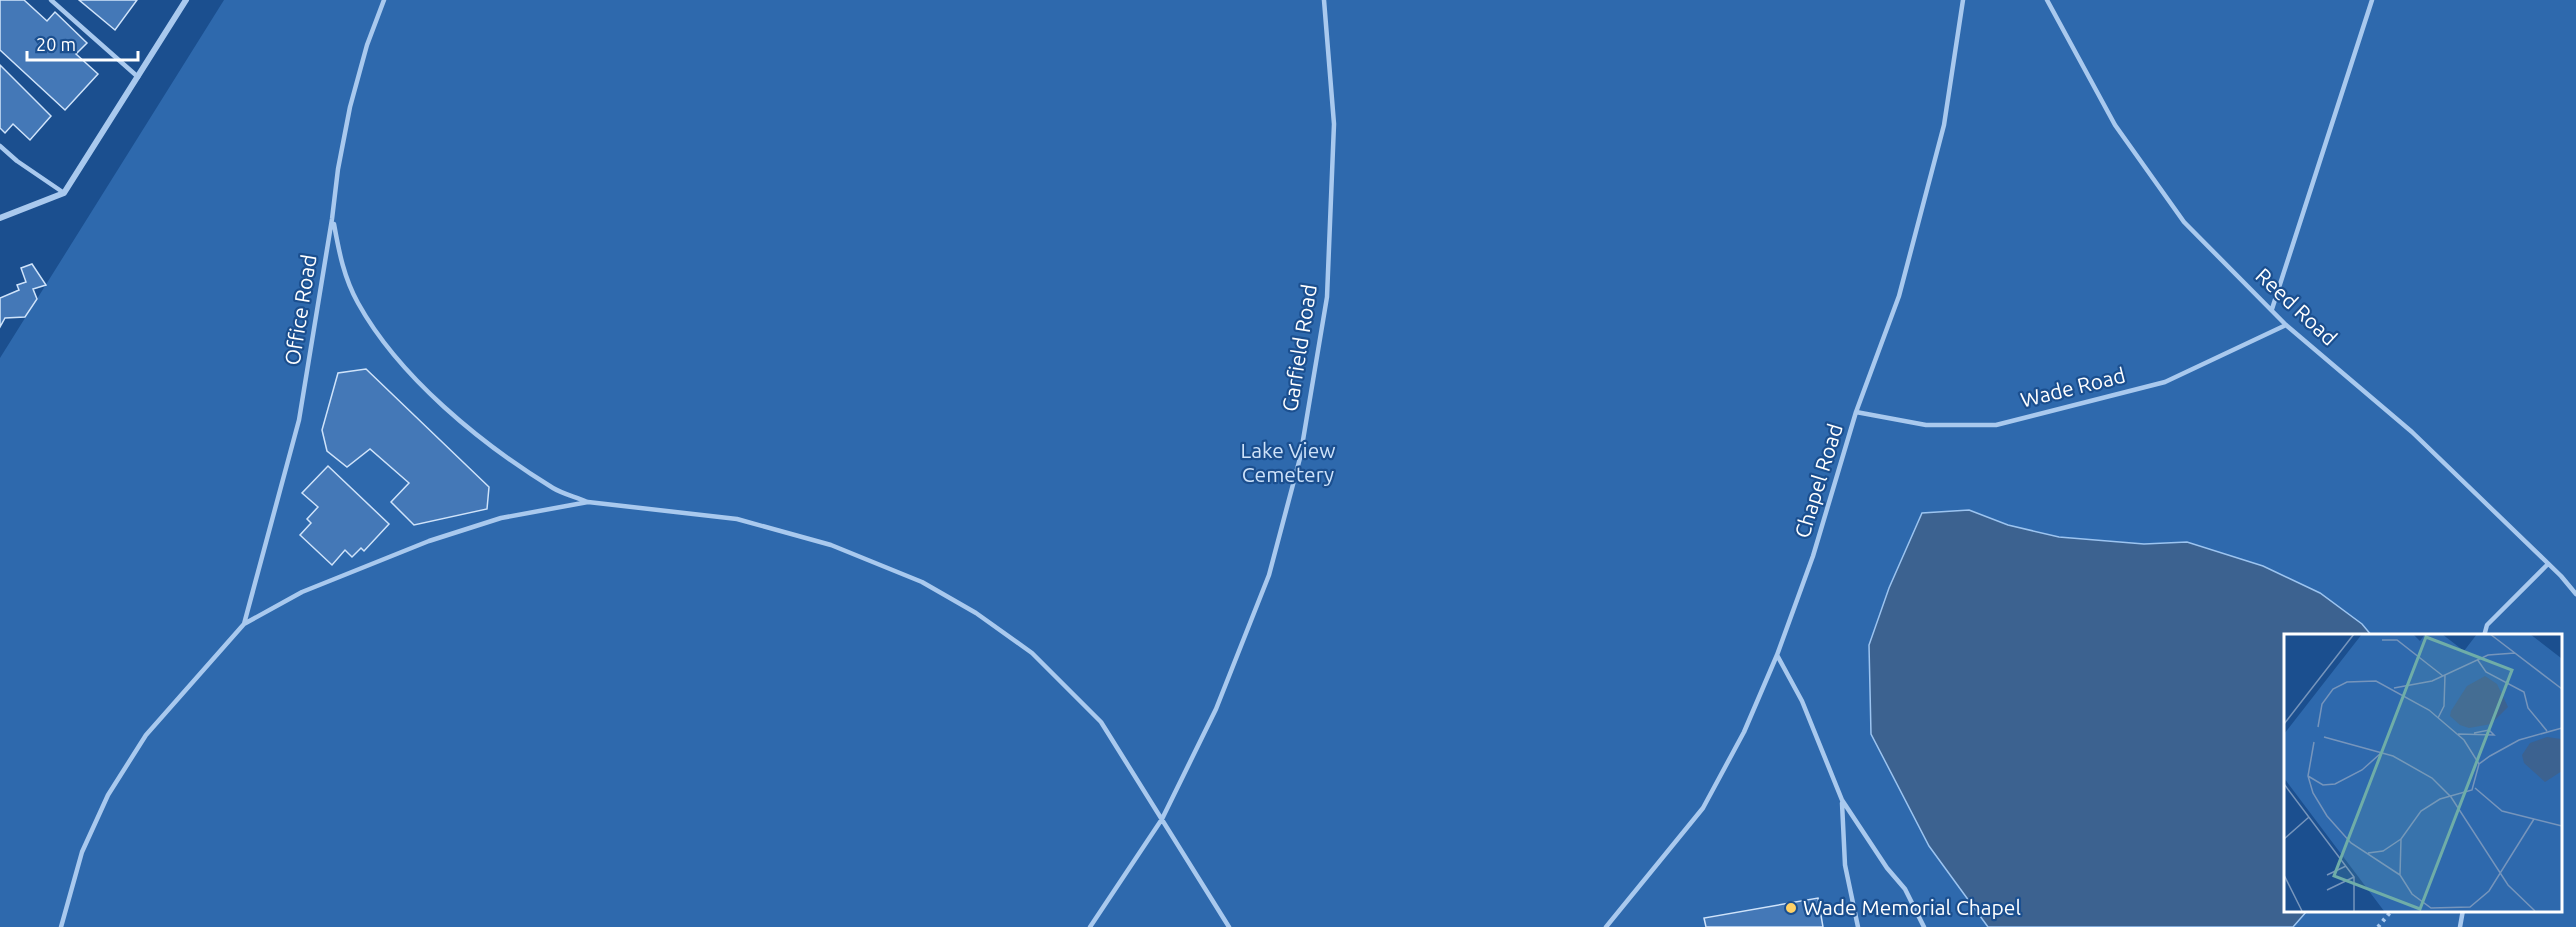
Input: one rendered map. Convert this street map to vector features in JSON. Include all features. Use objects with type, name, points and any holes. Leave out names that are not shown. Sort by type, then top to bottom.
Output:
[{"type":"street","points":[[0,218],[64,193],[186,0]]},
{"type":"lane","points":[[51,0],[138,77]]},
{"type":"lane","name":"Office Road","points":[[244,624],[299,420],[338,169],[350,107],[367,45],[384,0]]},
{"type":"lane","name":"Garfield Road","points":[[1090,927],[1162,819],[1216,708],[1269,575],[1300,458],[1327,297],[1334,124],[1324,0]]},
{"type":"lane","name":"Chapel Road","points":[[1606,927],[1703,808],[1744,732],[1777,655],[1813,556],[1857,412],[1899,296],[1944,125],[1962,0]]},
{"type":"lane","name":"Reed Road","points":[[2047,0],[2115,125],[2184,222],[2286,325],[2412,432],[2576,594]]},
{"type":"lane","points":[[2272,309],[2372,0]]},
{"type":"lane","points":[[0,146],[16,161],[64,193]]},
{"type":"lane","points":[[332,219],[343,270],[358,303],[382,339],[448,410],[555,489],[588,502],[737,519],[831,545],[922,582],[976,613],[1032,653],[1101,722],[1229,927]]},
{"type":"lane","name":"Wade Road","points":[[1857,412],[1926,424],[1996,425],[2164,382],[2286,325]]},
{"type":"lane","points":[[61,927],[82,852],[108,795],[146,735],[244,624],[302,592],[429,541],[501,518],[588,502]]},
{"type":"lane","points":[[2485,634],[2487,625],[2548,564]]},
{"type":"lane","points":[[1777,655],[1802,701],[1842,800],[1887,868],[1905,889],[1924,927]]},
{"type":"lane","points":[[1842,800],[1845,865],[1858,927]]},
{"type":"lane","points":[[2460,927],[2463,912]]},
{"type":"path","points":[[2378,927],[2390,912]]},
{"type":"green space","name":"Lake View Cemetery","points":[[224,0],[2576,0],[2576,927],[0,927],[0,358]]},
{"type":"shaded area","points":[[1969,510],[2008,525],[2059,537],[2144,544],[2187,542],[2263,566],[2320,593],[2362,624],[2370,634],[2284,634],[2284,912],[2306,912],[2293,927],[1988,927],[1929,846],[1871,734],[1869,645],[1889,588],[1922,513]]},
{"type":"building","points":[[0,0],[24,0],[47,21],[55,12],[87,43],[76,54],[98,74],[65,110],[0,50]]},
{"type":"building","points":[[79,0],[137,0],[115,30]]},
{"type":"building","points":[[0,65],[51,116],[30,140],[13,124],[5,133],[0,128]]},
{"type":"building","points":[[32,264],[46,285],[33,289],[37,299],[25,317],[5,318],[0,327],[0,298],[19,290],[17,285],[26,282],[21,268]]},
{"type":"building","points":[[366,369],[489,487],[487,509],[414,525],[391,502],[409,483],[370,449],[347,467],[327,451],[322,430],[338,373]]},
{"type":"building","points":[[328,466],[389,524],[364,551],[361,548],[352,557],[345,550],[332,565],[300,535],[311,523],[307,519],[318,507],[302,493]]},
{"type":"building","name":"Wade Memorial Chapel","points":[[1818,898],[1823,927],[1706,927],[1704,918]]},
{"type":"place","name":"Wade Memorial Chapel","points":[[1791,908]]}]
